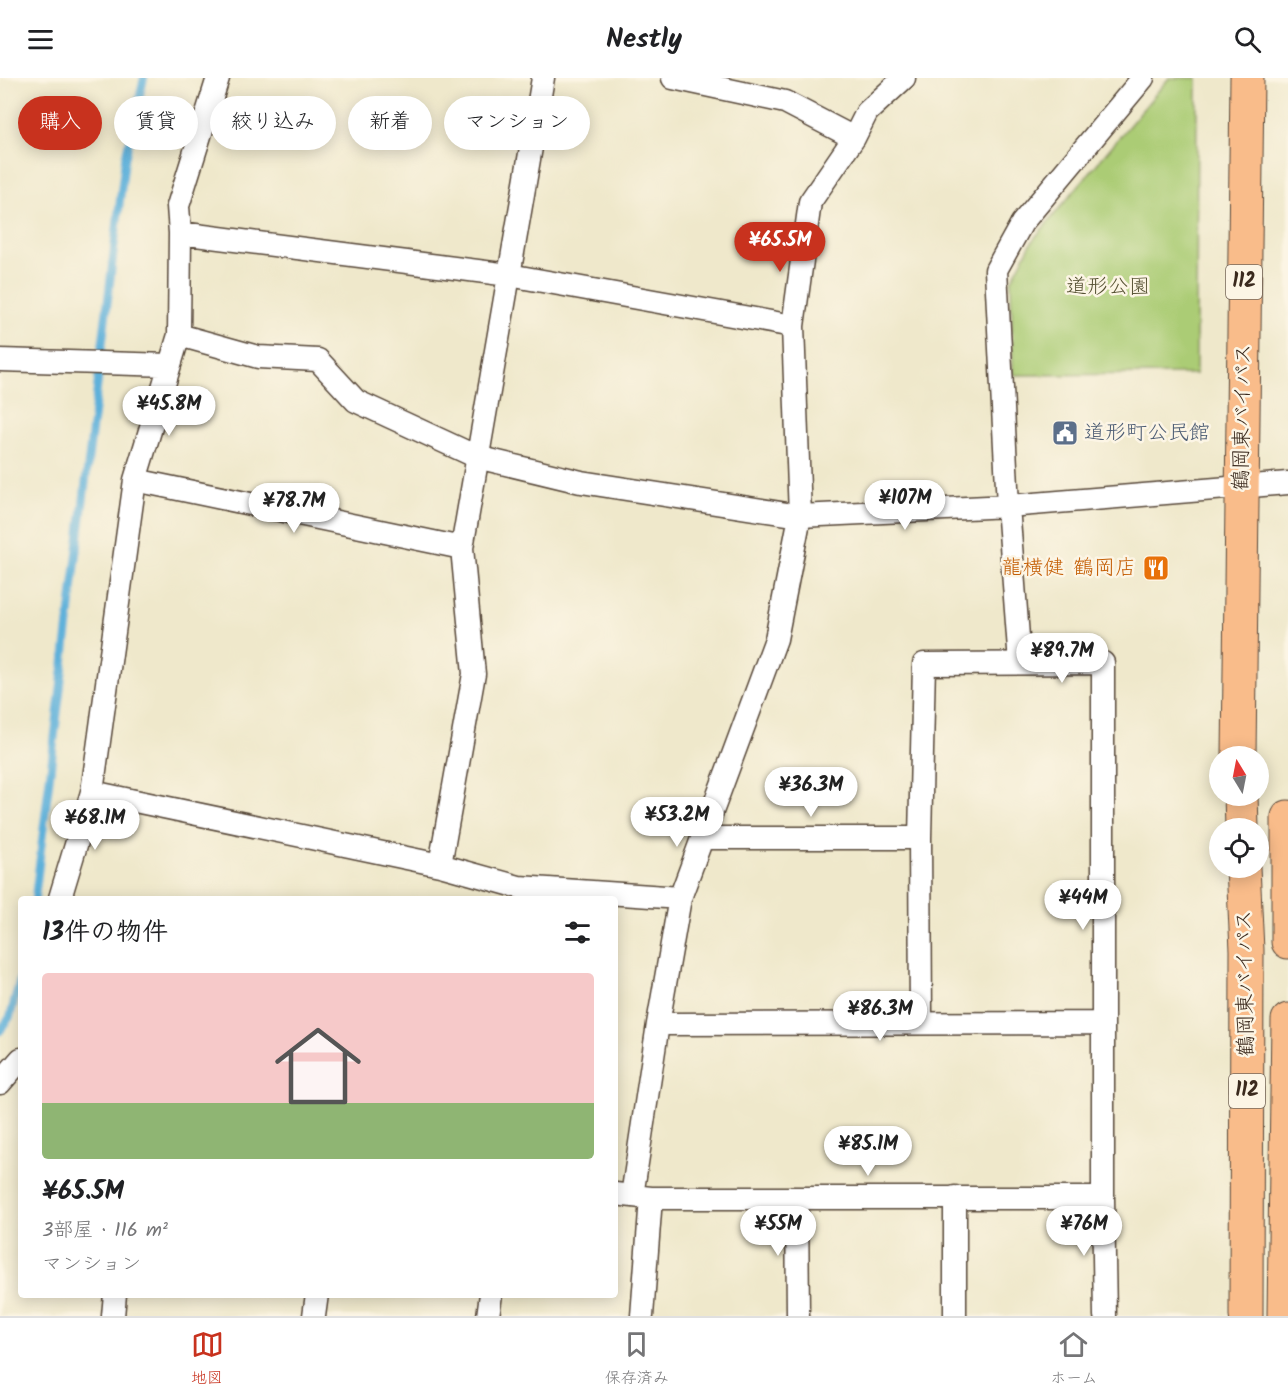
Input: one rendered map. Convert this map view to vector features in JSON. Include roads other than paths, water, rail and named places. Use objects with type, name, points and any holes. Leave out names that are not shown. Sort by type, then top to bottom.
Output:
[{"type":"highway","name":"鶴岡東バイパス","points":[[1239,746],[1247,78]]},
{"type":"highway","name":"鶴岡東バイパス","points":[[1288,817],[1288,942]]},
{"type":"highway","name":"鶴岡東バイパス","points":[[1244,878],[1247,950],[1246,1316]]},
{"type":"highway","name":"鶴岡東バイパス","points":[[1284,1316],[1288,1020]]},
{"type":"street","points":[[61,896],[92,792],[135,480],[179,335],[178,206],[218,78]]},
{"type":"street","points":[[440,865],[474,674],[462,548],[543,78]]},
{"type":"street","points":[[673,78],[785,102],[854,138]]},
{"type":"street","points":[[642,1316],[633,1196],[658,1024],[680,898],[776,639],[800,516],[793,326],[810,202],[854,138],[867,112],[904,78]]},
{"type":"street","points":[[1020,663],[1008,506],[996,270],[1022,223],[1143,78]]},
{"type":"street","points":[[180,233],[509,275],[793,326]]},
{"type":"street","points":[[179,335],[258,357],[318,360],[356,401],[477,457],[581,482],[800,516],[1008,506],[1288,483]]},
{"type":"street","points":[[0,360],[170,365]]},
{"type":"street","points":[[135,480],[462,548]]},
{"type":"street","points":[[921,1022],[920,838],[924,664],[1103,663],[1105,1316]]},
{"type":"street","points":[[92,792],[440,865],[518,893],[615,896]]},
{"type":"street","points":[[702,838],[920,838]]},
{"type":"street","points":[[618,896],[680,898]]},
{"type":"street","points":[[658,1024],[1103,1023]]},
{"type":"street","points":[[0,1083],[18,1062]]},
{"type":"street","points":[[633,1196],[1103,1198]]},
{"type":"street","points":[[955,1316],[956,1197]]},
{"type":"street","points":[[798,1198],[798,1316]]},
{"type":"street","points":[[112,1316],[114,1298]]},
{"type":"street","points":[[314,1316],[316,1298]]},
{"type":"street","points":[[489,1316],[491,1298]]},
{"type":"waterway","points":[[35,896],[125,159],[144,78]]},
{"type":"waterway","points":[[0,1031],[10,1017],[18,987]]},
{"type":"place","name":"道形町公民館","points":[[1065,433]]},
{"type":"place","name":"龍横健 鶴岡店","points":[[1156,568]]},
{"type":"park label","name":"道形公園","points":[[1108,287]]}]
